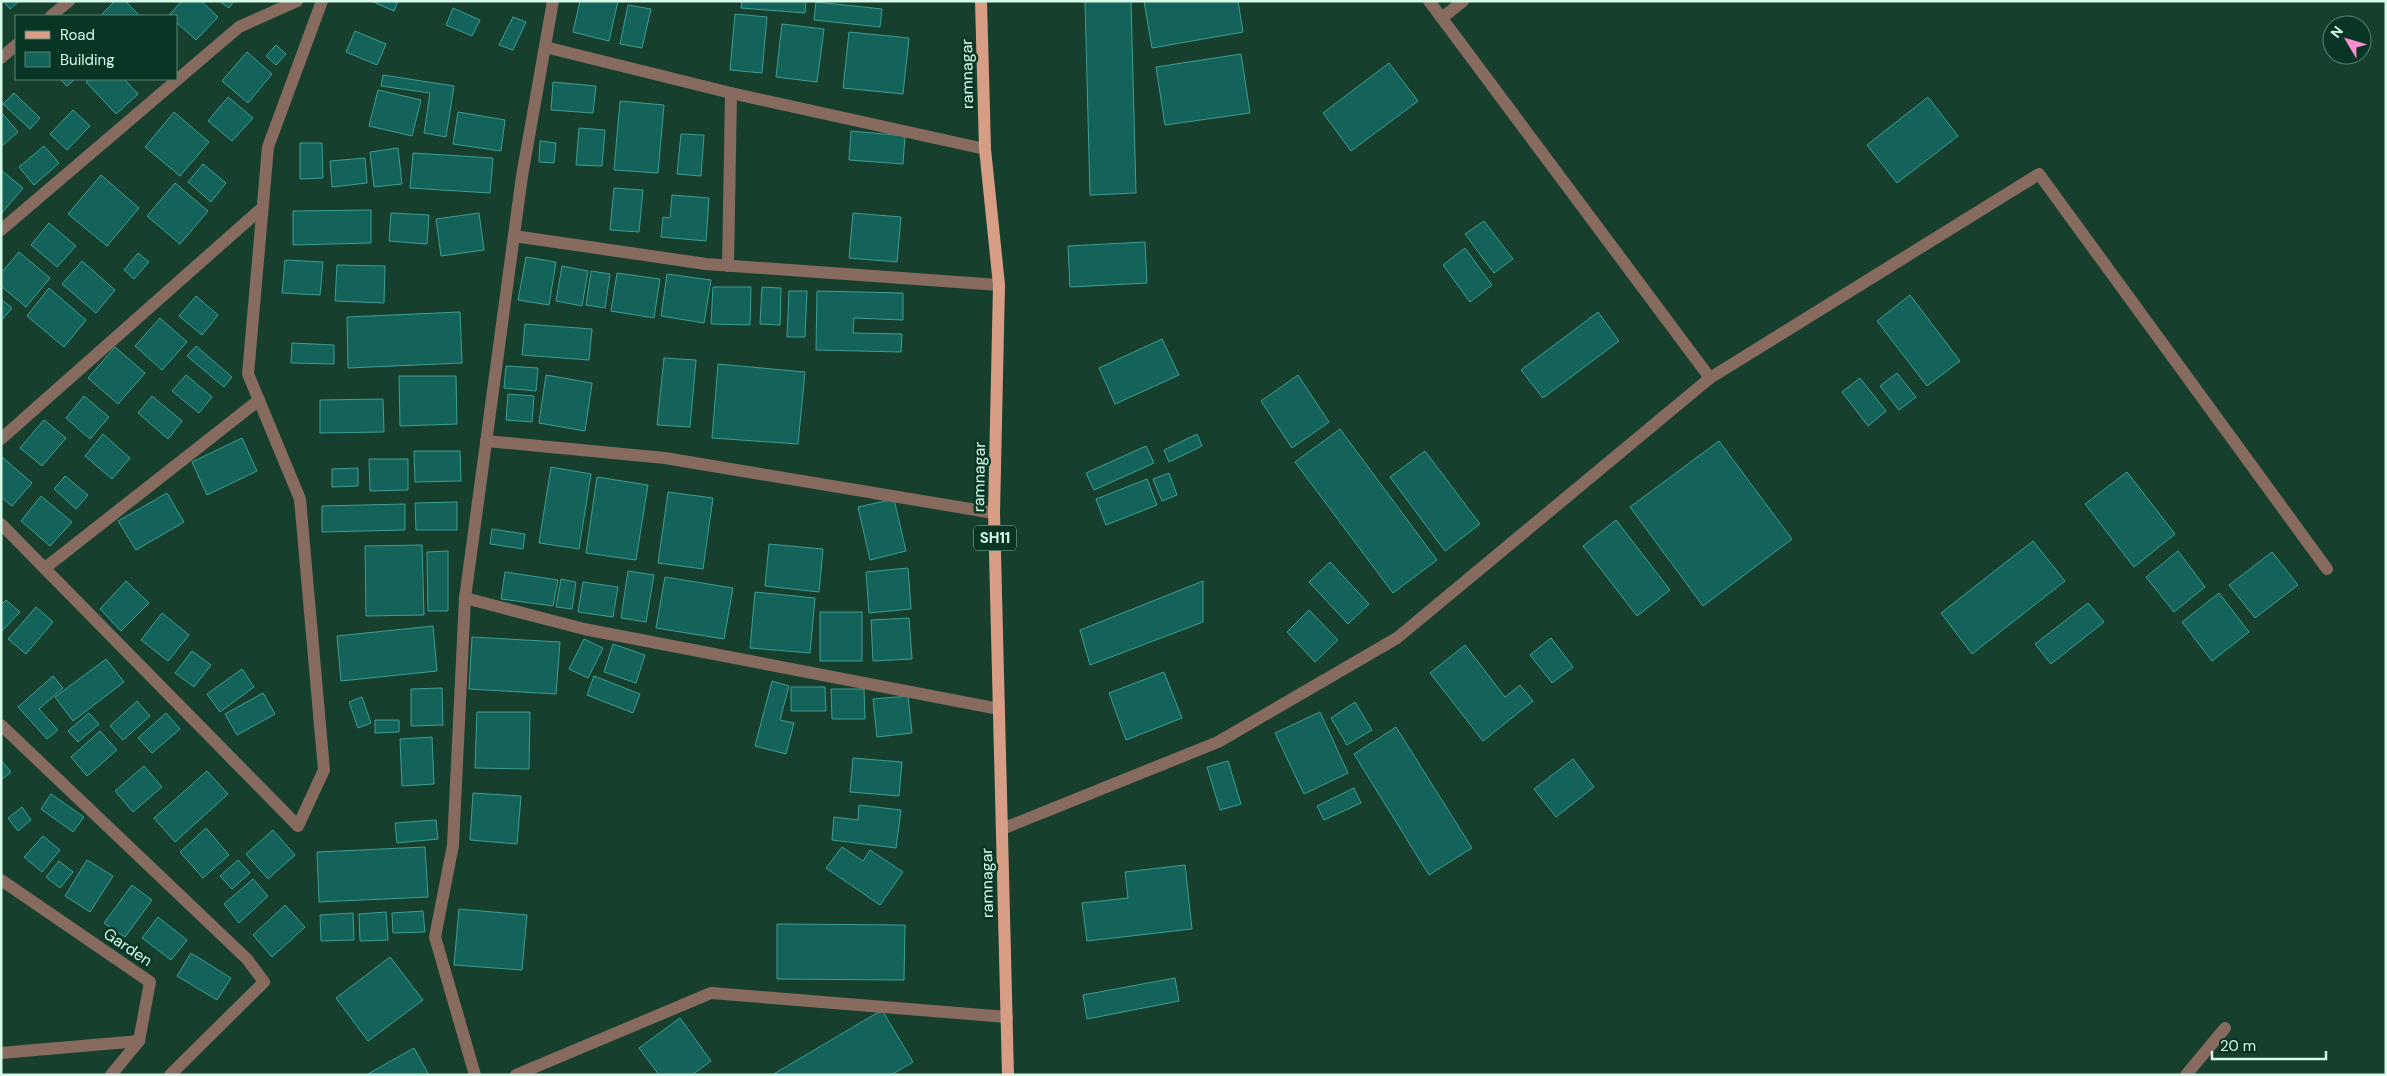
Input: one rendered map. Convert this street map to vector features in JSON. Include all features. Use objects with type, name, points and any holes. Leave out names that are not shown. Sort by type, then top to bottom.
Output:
[{"type":"main road","name":"ramnagar","points":[[981,1],[985,149],[999,284],[994,512],[1008,1075]]},
{"type":"street","points":[[52,15],[69,1]]},
{"type":"street","points":[[178,79],[239,27],[297,1]]},
{"type":"street","points":[[1,524],[298,826],[324,770],[300,498],[248,374],[268,148],[322,1]]},
{"type":"street","points":[[475,1075],[435,937],[453,845],[465,598],[514,236],[553,1]]},
{"type":"street","points":[[1429,1],[1710,378]]},
{"type":"street","points":[[1442,18],[1463,1]]},
{"type":"street","points":[[1,58],[15,46]]},
{"type":"street","points":[[545,47],[731,93],[985,149]]},
{"type":"street","points":[[1,230],[177,80]]},
{"type":"street","points":[[728,266],[731,93]]},
{"type":"street","points":[[1002,829],[1218,742],[1397,638],[1710,378],[2039,174],[2327,569]]},
{"type":"street","points":[[1,438],[263,207]]},
{"type":"street","points":[[514,236],[728,266],[999,284]]},
{"type":"street","points":[[45,568],[259,400]]},
{"type":"street","points":[[486,441],[665,458],[994,512]]},
{"type":"street","points":[[465,598],[584,629],[999,710]]},
{"type":"street","points":[[1,725],[247,959],[264,982],[170,1075]]},
{"type":"street","name":"Garden","points":[[1,880],[150,982],[139,1041],[111,1075]]},
{"type":"street","points":[[516,1075],[711,993],[1007,1018]]},
{"type":"street","points":[[2186,1075],[2225,1028]]},
{"type":"street","points":[[1,1053],[139,1041]]},
{"type":"building","points":[[3,1],[19,1],[10,9]]},
{"type":"building","points":[[115,1],[125,1],[138,14],[137,15],[101,15]]},
{"type":"building","points":[[182,1],[201,1],[218,17],[196,40],[178,24],[178,15],[169,15]]},
{"type":"building","points":[[219,1],[234,1],[229,8]]},
{"type":"building","points":[[371,1],[398,1],[394,11]]},
{"type":"building","points":[[580,1],[618,1],[609,41],[573,32]]},
{"type":"building","points":[[742,1],[806,1],[805,13],[741,8]]},
{"type":"building","points":[[1085,1],[1131,1],[1136,193],[1090,195]]},
{"type":"building","points":[[1144,1],[1238,1],[1243,32],[1152,48]]},
{"type":"building","points":[[816,2],[882,9],[880,27],[814,20]]},
{"type":"building","points":[[628,5],[651,9],[642,48],[620,44]]},
{"type":"building","points":[[453,8],[480,20],[472,36],[446,25]]},
{"type":"building","points":[[735,14],[767,17],[762,73],[730,70]]},
{"type":"building","points":[[513,17],[526,22],[513,50],[499,45]]},
{"type":"building","points":[[782,24],[824,29],[817,82],[776,77]]},
{"type":"building","points":[[355,31],[386,44],[377,65],[346,52]]},
{"type":"building","points":[[849,32],[909,38],[903,94],[843,88]]},
{"type":"building","points":[[276,45],[286,54],[276,65],[266,56]]},
{"type":"building","points":[[247,52],[272,74],[248,103],[222,81]]},
{"type":"building","points":[[1241,54],[1250,113],[1165,125],[1156,67]]},
{"type":"building","points":[[1389,63],[1418,101],[1351,151],[1323,113]]},
{"type":"building","points":[[383,75],[454,86],[446,137],[424,133],[430,93],[381,86]]},
{"type":"building","points":[[61,80],[74,80],[67,86]]},
{"type":"building","points":[[88,80],[125,80],[138,94],[116,114],[86,82]]},
{"type":"building","points":[[553,82],[596,86],[593,113],[551,110]]},
{"type":"building","points":[[378,90],[421,100],[412,136],[369,126]]},
{"type":"building","points":[[14,93],[40,118],[30,129],[3,104]]},
{"type":"building","points":[[228,97],[253,118],[232,141],[208,121]]},
{"type":"building","points":[[1928,97],[1958,136],[1897,183],[1867,145]]},
{"type":"building","points":[[620,101],[664,105],[658,173],[614,170]]},
{"type":"building","points":[[73,110],[90,126],[67,150],[50,134]]},
{"type":"building","points":[[1,112],[18,132],[3,145],[1,143]]},
{"type":"building","points":[[174,112],[209,142],[180,176],[145,147]]},
{"type":"building","points":[[458,112],[505,120],[501,151],[453,144]]},
{"type":"building","points":[[579,128],[605,130],[602,166],[576,165]]},
{"type":"building","points":[[851,131],[905,136],[903,164],[849,160]]},
{"type":"building","points":[[681,134],[704,135],[701,176],[677,174]]},
{"type":"building","points":[[540,141],[556,143],[554,163],[539,162]]},
{"type":"building","points":[[300,143],[322,143],[323,178],[300,179]]},
{"type":"building","points":[[44,146],[59,163],[34,185],[19,167]]},
{"type":"building","points":[[398,148],[402,184],[374,187],[370,152]]},
{"type":"building","points":[[413,153],[493,158],[490,193],[410,188]]},
{"type":"building","points":[[365,158],[367,183],[332,187],[330,161]]},
{"type":"building","points":[[203,164],[226,183],[211,202],[188,182]]},
{"type":"building","points":[[1,170],[23,188],[1,214]]},
{"type":"building","points":[[101,175],[139,208],[107,246],[68,214]]},
{"type":"building","points":[[175,183],[208,211],[180,244],[147,216]]},
{"type":"building","points":[[614,188],[643,190],[639,232],[610,230]]},
{"type":"building","points":[[672,195],[709,198],[706,241],[661,237],[663,217],[670,218]]},
{"type":"building","points":[[371,210],[371,243],[293,245],[293,211]]},
{"type":"building","points":[[391,213],[429,215],[427,244],[389,241]]},
{"type":"building","points":[[479,213],[484,250],[441,256],[436,219]]},
{"type":"building","points":[[853,213],[901,217],[897,262],[849,258]]},
{"type":"building","points":[[1484,221],[1513,259],[1494,273],[1465,234]]},
{"type":"building","points":[[49,223],[76,246],[57,267],[31,245]]},
{"type":"building","points":[[1145,242],[1147,283],[1070,287],[1068,246]]},
{"type":"building","points":[[1465,248],[1492,285],[1470,302],[1443,265]]},
{"type":"building","points":[[19,252],[50,278],[26,307],[1,286],[1,273]]},
{"type":"building","points":[[138,253],[149,262],[134,279],[124,270]]},
{"type":"building","points":[[526,257],[556,262],[549,305],[518,300]]},
{"type":"building","points":[[285,260],[323,262],[320,295],[282,293]]},
{"type":"building","points":[[82,261],[115,290],[96,313],[62,284]]},
{"type":"building","points":[[337,265],[385,266],[384,303],[335,301]]},
{"type":"building","points":[[562,266],[588,271],[582,306],[556,301]]},
{"type":"building","points":[[591,271],[610,274],[605,308],[586,305]]},
{"type":"building","points":[[617,273],[660,279],[654,318],[611,311]]},
{"type":"building","points":[[667,274],[711,280],[704,323],[661,316]]},
{"type":"building","points":[[713,287],[751,287],[750,325],[711,324]]},
{"type":"building","points":[[762,287],[781,288],[780,325],[760,324]]},
{"type":"building","points":[[49,288],[86,320],[64,347],[27,316]]},
{"type":"building","points":[[789,291],[807,291],[805,337],[787,337]]},
{"type":"building","points":[[817,291],[903,293],[903,320],[854,318],[853,333],[902,334],[901,352],[816,350]]},
{"type":"building","points":[[1910,295],[1960,361],[1927,386],[1877,321]]},
{"type":"building","points":[[196,296],[218,315],[202,335],[179,316]]},
{"type":"building","points":[[1,299],[12,308],[1,321]]},
{"type":"building","points":[[460,312],[462,363],[348,368],[347,317]]},
{"type":"building","points":[[1598,312],[1619,341],[1543,398],[1521,370]]},
{"type":"building","points":[[160,318],[187,342],[162,370],[135,346]]},
{"type":"building","points":[[525,324],[592,329],[589,360],[522,355]]},
{"type":"building","points":[[1162,339],[1179,375],[1115,404],[1099,368]]},
{"type":"building","points":[[292,343],[334,345],[334,364],[291,363]]},
{"type":"building","points":[[196,346],[232,377],[224,387],[187,356]]},
{"type":"building","points":[[115,347],[145,373],[118,404],[88,378]]},
{"type":"building","points":[[664,358],[696,360],[690,427],[657,425]]},
{"type":"building","points":[[718,364],[805,372],[798,444],[712,438]]},
{"type":"building","points":[[506,366],[538,368],[536,391],[504,388]]},
{"type":"building","points":[[1897,373],[1916,397],[1899,410],[1880,386]]},
{"type":"building","points":[[186,375],[212,397],[199,413],[172,391]]},
{"type":"building","points":[[546,375],[592,383],[585,431],[539,423]]},
{"type":"building","points":[[1298,375],[1329,422],[1292,448],[1261,401]]},
{"type":"building","points":[[399,376],[456,376],[457,424],[400,426]]},
{"type":"building","points":[[1860,378],[1886,411],[1868,426],[1842,392]]},
{"type":"building","points":[[508,394],[534,396],[532,422],[506,420]]},
{"type":"building","points":[[84,396],[109,417],[90,439],[66,418]]},
{"type":"building","points":[[152,396],[182,421],[168,439],[138,413]]},
{"type":"building","points":[[383,399],[384,432],[320,433],[320,400]]},
{"type":"building","points":[[44,420],[66,438],[42,466],[20,448]]},
{"type":"building","points":[[1340,429],[1437,560],[1393,593],[1295,462]]},
{"type":"building","points":[[103,434],[130,458],[112,479],[85,456]]},
{"type":"building","points":[[1197,434],[1202,446],[1169,462],[1164,450]]},
{"type":"building","points":[[242,438],[257,471],[207,495],[192,462]]},
{"type":"building","points":[[1719,441],[1792,539],[1703,606],[1630,507]]},
{"type":"building","points":[[1146,446],[1154,463],[1094,490],[1086,473]]},
{"type":"building","points":[[414,451],[460,451],[461,481],[415,482]]},
{"type":"building","points":[[1425,451],[1480,524],[1445,551],[1390,477]]},
{"type":"building","points":[[1,456],[32,483],[12,506],[1,497]]},
{"type":"building","points":[[369,459],[408,459],[408,490],[370,491]]},
{"type":"building","points":[[551,467],[591,474],[579,549],[539,543]]},
{"type":"building","points":[[358,468],[358,486],[332,487],[332,469]]},
{"type":"building","points":[[2127,472],[2175,534],[2134,567],[2085,504]]},
{"type":"building","points":[[1169,473],[1177,495],[1162,501],[1153,479]]},
{"type":"building","points":[[65,476],[88,495],[76,509],[54,489]]},
{"type":"building","points":[[597,477],[648,485],[636,560],[586,553]]},
{"type":"building","points":[[1147,479],[1157,505],[1106,525],[1096,499]]},
{"type":"building","points":[[668,492],[713,498],[703,569],[658,563]]},
{"type":"building","points":[[167,493],[184,522],[136,550],[118,521]]},
{"type":"building","points":[[41,496],[72,522],[50,546],[21,521]]},
{"type":"building","points":[[894,499],[906,551],[870,560],[858,507]]},
{"type":"building","points":[[457,502],[457,530],[416,530],[415,503]]},
{"type":"building","points":[[405,504],[405,530],[322,532],[322,506]]},
{"type":"building","points":[[1616,520],[1670,590],[1637,616],[1583,546]]},
{"type":"building","points":[[492,529],[525,534],[523,549],[490,544]]},
{"type":"building","points":[[2033,541],[2065,581],[1972,654],[1941,613]]},
{"type":"building","points":[[769,544],[823,549],[819,592],[765,586]]},
{"type":"building","points":[[422,545],[424,615],[366,616],[365,546]]},
{"type":"building","points":[[448,551],[448,611],[428,611],[427,552]]},
{"type":"building","points":[[2178,551],[2205,587],[2174,612],[2146,577]]},
{"type":"building","points":[[2272,552],[2298,585],[2255,618],[2229,585]]},
{"type":"building","points":[[1330,562],[1369,604],[1348,624],[1309,582]]},
{"type":"building","points":[[908,568],[911,609],[869,613],[866,572]]},
{"type":"building","points":[[628,571],[654,575],[646,622],[621,618]]},
{"type":"building","points":[[505,572],[558,580],[553,606],[501,599]]},
{"type":"building","points":[[665,577],[733,588],[724,639],[656,628]]},
{"type":"building","points":[[561,579],[576,582],[572,609],[556,607]]},
{"type":"building","points":[[126,581],[149,603],[121,631],[100,609]]},
{"type":"building","points":[[1203,581],[1203,622],[1090,665],[1080,630]]},
{"type":"building","points":[[583,582],[618,587],[613,617],[578,612]]},
{"type":"building","points":[[755,592],[815,598],[810,653],[750,648]]},
{"type":"building","points":[[2219,593],[2249,632],[2212,661],[2182,622]]},
{"type":"building","points":[[6,600],[20,612],[1,632],[1,605]]},
{"type":"building","points":[[2088,603],[2104,622],[2051,664],[2035,644]]},
{"type":"building","points":[[36,607],[53,622],[26,654],[8,639]]},
{"type":"building","points":[[1309,610],[1338,640],[1315,662],[1287,632]]},
{"type":"building","points":[[820,612],[862,612],[862,661],[820,661]]},
{"type":"building","points":[[162,613],[189,635],[168,661],[141,640]]},
{"type":"building","points":[[909,618],[912,659],[873,661],[871,620]]},
{"type":"building","points":[[433,626],[437,671],[341,681],[337,636]]},
{"type":"building","points":[[472,637],[560,642],[556,694],[469,689]]},
{"type":"building","points":[[1551,638],[1573,667],[1552,683],[1530,655]]},
{"type":"building","points":[[584,639],[603,648],[588,678],[569,669]]},
{"type":"building","points":[[613,644],[645,655],[636,683],[604,672]]},
{"type":"building","points":[[1465,645],[1505,697],[1520,685],[1533,701],[1483,741],[1430,673]]},
{"type":"building","points":[[192,651],[211,665],[194,687],[175,673]]},
{"type":"building","points":[[106,659],[124,682],[73,721],[55,697]]},
{"type":"building","points":[[242,669],[254,687],[220,712],[207,694]]},
{"type":"building","points":[[1164,672],[1182,718],[1126,740],[1109,693]]},
{"type":"building","points":[[53,676],[63,688],[39,709],[58,730],[47,739],[18,707]]},
{"type":"building","points":[[594,676],[640,694],[633,713],[587,695]]},
{"type":"building","points":[[772,681],[789,686],[780,720],[794,723],[786,754],[755,746]]},
{"type":"building","points":[[791,687],[825,687],[826,711],[791,711]]},
{"type":"building","points":[[442,688],[443,725],[411,726],[411,689]]},
{"type":"building","points":[[831,689],[864,689],[865,719],[832,719]]},
{"type":"building","points":[[263,693],[275,714],[237,735],[225,714]]},
{"type":"building","points":[[908,696],[912,733],[877,737],[873,699]]},
{"type":"building","points":[[362,697],[371,723],[358,728],[349,702]]},
{"type":"building","points":[[137,701],[150,716],[123,740],[110,726]]},
{"type":"building","points":[[1355,702],[1372,730],[1347,745],[1331,718]]},
{"type":"building","points":[[477,712],[530,712],[529,769],[475,768]]},
{"type":"building","points":[[1320,712],[1348,773],[1304,794],[1275,733]]},
{"type":"building","points":[[89,713],[99,724],[78,742],[68,731]]},
{"type":"building","points":[[166,713],[180,729],[152,753],[138,738]]},
{"type":"building","points":[[375,720],[399,720],[399,732],[375,733]]},
{"type":"building","points":[[1396,727],[1472,848],[1429,875],[1354,754]]},
{"type":"building","points":[[100,731],[117,750],[87,776],[71,757]]},
{"type":"building","points":[[432,737],[434,784],[402,786],[400,739]]},
{"type":"building","points":[[853,758],[902,762],[899,796],[850,792]]},
{"type":"building","points":[[1573,759],[1594,787],[1556,817],[1534,789]]},
{"type":"building","points":[[1,760],[11,772],[1,780]]},
{"type":"building","points":[[1228,761],[1241,804],[1220,810],[1207,767]]},
{"type":"building","points":[[144,766],[162,787],[133,812],[115,791]]},
{"type":"building","points":[[207,771],[228,794],[175,842],[154,818]]},
{"type":"building","points":[[1354,788],[1361,803],[1324,820],[1317,806]]},
{"type":"building","points":[[473,793],[521,796],[517,844],[470,840]]},
{"type":"building","points":[[51,794],[84,817],[73,832],[41,809]]},
{"type":"building","points":[[859,805],[901,810],[896,848],[832,840],[834,817],[858,820]]},
{"type":"building","points":[[22,807],[31,820],[18,831],[8,818]]},
{"type":"building","points":[[436,820],[438,839],[397,843],[395,823]]},
{"type":"building","points":[[206,828],[229,855],[203,878],[180,852]]},
{"type":"building","points":[[273,830],[295,855],[268,879],[246,854]]},
{"type":"building","points":[[43,836],[60,850],[42,872],[24,857]]},
{"type":"building","points":[[425,847],[428,897],[319,902],[317,852]]},
{"type":"building","points":[[842,847],[863,861],[870,850],[903,872],[880,905],[826,868]]},
{"type":"building","points":[[87,860],[113,876],[90,912],[65,896]]},
{"type":"building","points":[[238,860],[250,873],[232,889],[220,876]]},
{"type":"building","points":[[59,861],[73,872],[60,888],[46,877]]},
{"type":"building","points":[[1185,865],[1192,929],[1087,941],[1082,903],[1128,898],[1125,872]]},
{"type":"building","points":[[253,879],[268,896],[239,923],[224,904]]},
{"type":"building","points":[[132,885],[152,900],[125,937],[104,923]]},
{"type":"building","points":[[285,905],[305,927],[272,957],[253,935]]},
{"type":"building","points":[[459,909],[527,915],[522,970],[454,965]]},
{"type":"building","points":[[423,911],[425,932],[393,933],[392,913]]},
{"type":"building","points":[[386,912],[388,940],[360,941],[359,914]]},
{"type":"building","points":[[353,913],[354,940],[321,941],[320,915]]},
{"type":"building","points":[[158,917],[187,940],[171,960],[142,938]]},
{"type":"building","points":[[777,924],[905,925],[904,980],[777,979]]},
{"type":"building","points":[[191,953],[231,978],[217,1000],[177,976]]},
{"type":"building","points":[[390,957],[423,1000],[368,1041],[336,998]]},
{"type":"building","points":[[1175,978],[1179,1001],[1087,1019],[1083,995]]},
{"type":"building","points":[[882,1010],[913,1062],[891,1075],[772,1075]]},
{"type":"building","points":[[680,1018],[711,1061],[692,1075],[659,1075],[639,1048]]},
{"type":"building","points":[[414,1048],[429,1075],[368,1075],[368,1074]]}]
